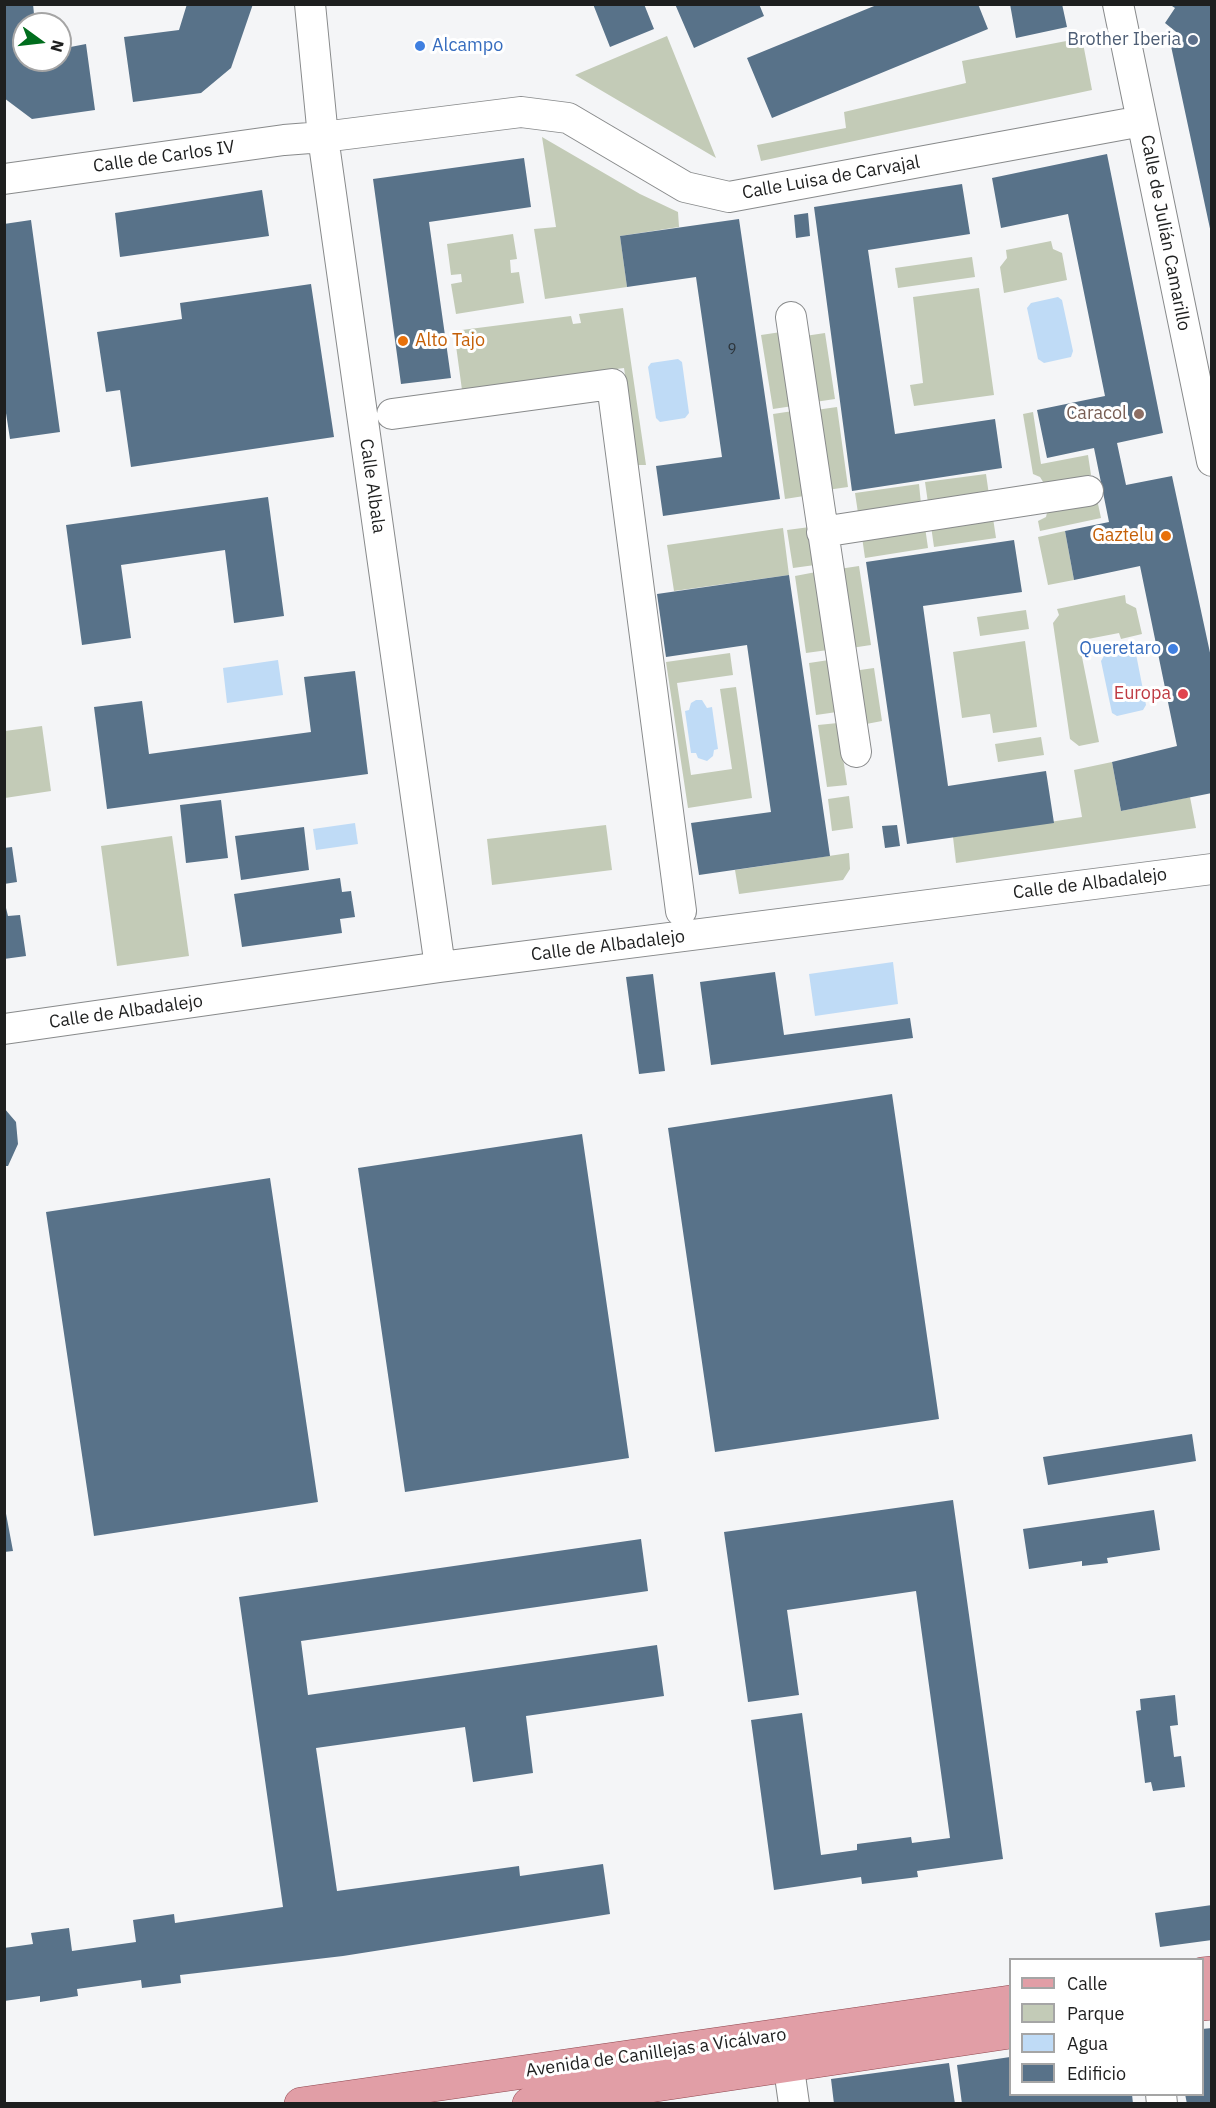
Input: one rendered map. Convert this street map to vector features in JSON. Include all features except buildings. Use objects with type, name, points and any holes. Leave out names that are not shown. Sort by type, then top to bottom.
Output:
[{"type":"main road","name":"Avenida de Canillejas a Vicálvaro","points":[[301,2103],[1009,2002]]},
{"type":"main road","name":"Avenida de Canillejas a Vicálvaro","points":[[530,2103],[788,2067],[1009,2032]]},
{"type":"street","name":"Calle Albala","points":[[310,4],[323,137],[440,968]]},
{"type":"street","name":"Calle de Julián Camarillo","points":[[1118,4],[1212,461]]},
{"type":"street","name":"Calle Luisa de Carvajal","points":[[323,137],[521,112],[568,118],[685,187],[729,197],[1142,121]]},
{"type":"street","name":"Calle de Carlos IV","points":[[4,179],[284,140],[323,137]]},
{"type":"street","points":[[791,317],[856,752]]},
{"type":"street","points":[[392,414],[612,384],[681,911]]},
{"type":"street","points":[[822,532],[1088,491]]},
{"type":"street","name":"Calle de Albadalejo","points":[[4,1029],[440,968],[1212,869]]},
{"type":"street","points":[[784,2034],[794,2103]]},
{"type":"green space","points":[[667,36],[716,158],[575,75]]},
{"type":"green space","points":[[1082,38],[1092,90],[761,161],[757,145],[846,128],[844,112],[966,83],[962,61]]},
{"type":"green space","points":[[542,137],[640,194],[678,212],[679,227],[620,236],[627,287],[545,299],[534,229],[556,227]]},
{"type":"green space","points":[[513,234],[517,259],[510,260],[511,273],[519,272],[524,303],[456,314],[451,284],[462,282],[461,274],[451,275],[447,244]]},
{"type":"green space","points":[[1051,241],[1053,249],[1062,253],[1067,280],[1004,293],[1000,267],[1007,258],[1006,250]]},
{"type":"green space","points":[[972,257],[975,277],[898,288],[895,268]]},
{"type":"green space","points":[[979,288],[994,395],[914,406],[910,385],[923,383],[913,297]]},
{"type":"green space","points":[[623,308],[646,465],[638,465],[624,368],[462,390],[454,331],[571,316],[573,324],[581,323],[579,314]]},
{"type":"green space","points":[[781,332],[793,406],[773,409],[761,335]]},
{"type":"green space","points":[[825,333],[835,399],[815,402],[805,336]]},
{"type":"green space","points":[[837,407],[848,487],[827,490],[816,410]]},
{"type":"green space","points":[[793,411],[804,496],[785,499],[773,414]]},
{"type":"green space","points":[[1033,412],[1041,464],[1088,455],[1091,475],[1045,485],[1040,477],[1033,474],[1023,414]]},
{"type":"green space","points":[[986,474],[989,495],[928,503],[925,482]]},
{"type":"green space","points":[[919,484],[921,504],[858,513],[855,493]]},
{"type":"green space","points":[[1097,499],[1101,518],[1040,531],[1038,521],[1046,517],[1048,508]]},
{"type":"green space","points":[[993,518],[996,538],[934,547],[931,526]]},
{"type":"green space","points":[[810,527],[815,565],[793,568],[787,530]]},
{"type":"green space","points":[[925,527],[928,548],[865,558],[862,537]]},
{"type":"green space","points":[[783,528],[789,575],[674,591],[667,545]]},
{"type":"green space","points":[[1065,531],[1074,580],[1048,585],[1038,537]]},
{"type":"green space","points":[[859,566],[871,645],[851,648],[839,569]]},
{"type":"green space","points":[[816,572],[828,650],[806,653],[795,576]]},
{"type":"green space","points":[[1125,595],[1126,603],[1136,608],[1142,634],[1121,639],[1119,633],[1088,639],[1089,645],[1080,647],[1099,742],[1079,746],[1070,739],[1053,623],[1059,615],[1057,609]]},
{"type":"green space","points":[[1026,610],[1029,629],[980,636],[977,617]]},
{"type":"green space","points":[[1025,641],[1037,727],[993,733],[990,714],[962,718],[953,652]]},
{"type":"green space","points":[[730,653],[733,675],[677,683],[691,775],[732,769],[720,689],[736,687],[752,798],[688,808],[666,662]]},
{"type":"green space","points":[[829,660],[837,712],[816,715],[809,663]]},
{"type":"green space","points":[[874,668],[882,721],[861,725],[853,671]]},
{"type":"green space","points":[[838,723],[847,785],[827,787],[818,725]]},
{"type":"green space","points":[[42,726],[51,791],[5,798],[5,731]]},
{"type":"green space","points":[[1041,737],[1044,755],[998,762],[995,744]]},
{"type":"green space","points":[[1112,762],[1121,811],[1190,797],[1196,828],[956,863],[953,837],[1082,817],[1074,770]]},
{"type":"green space","points":[[849,796],[853,828],[832,831],[828,799]]},
{"type":"green space","points":[[606,825],[612,870],[492,885],[487,839]]},
{"type":"green space","points":[[172,836],[189,956],[117,966],[101,846]]},
{"type":"green space","points":[[849,853],[850,869],[843,880],[739,894],[735,870]]},
{"type":"water","points":[[1058,297],[1062,300],[1073,351],[1071,357],[1044,363],[1038,359],[1027,308],[1031,303]]},
{"type":"water","points":[[678,359],[682,362],[689,413],[685,418],[660,422],[656,418],[648,367],[651,363]]},
{"type":"water","points":[[1131,651],[1136,654],[1146,705],[1143,710],[1117,716],[1112,713],[1101,661],[1104,656]]},
{"type":"water","points":[[278,660],[283,695],[227,703],[223,668]]},
{"type":"water","points":[[702,700],[707,708],[712,707],[718,749],[714,750],[713,756],[707,761],[698,758],[696,753],[691,753],[685,711],[689,710],[691,703]]},
{"type":"water","points":[[355,823],[358,844],[316,850],[313,829]]},
{"type":"water","points":[[893,962],[898,1004],[815,1016],[809,974]]},
{"type":"place","name":"Brother Iberia","points":[[1193,40]]},
{"type":"place","name":"Alcampo","points":[[420,46]]},
{"type":"place","name":"Alto Tajo","points":[[403,341]]},
{"type":"place","name":"Caracol","points":[[1139,414]]},
{"type":"place","name":"Gaztelu","points":[[1166,536]]},
{"type":"place","name":"Queretaro","points":[[1173,649]]},
{"type":"place","name":"Europa","points":[[1183,694]]}]
